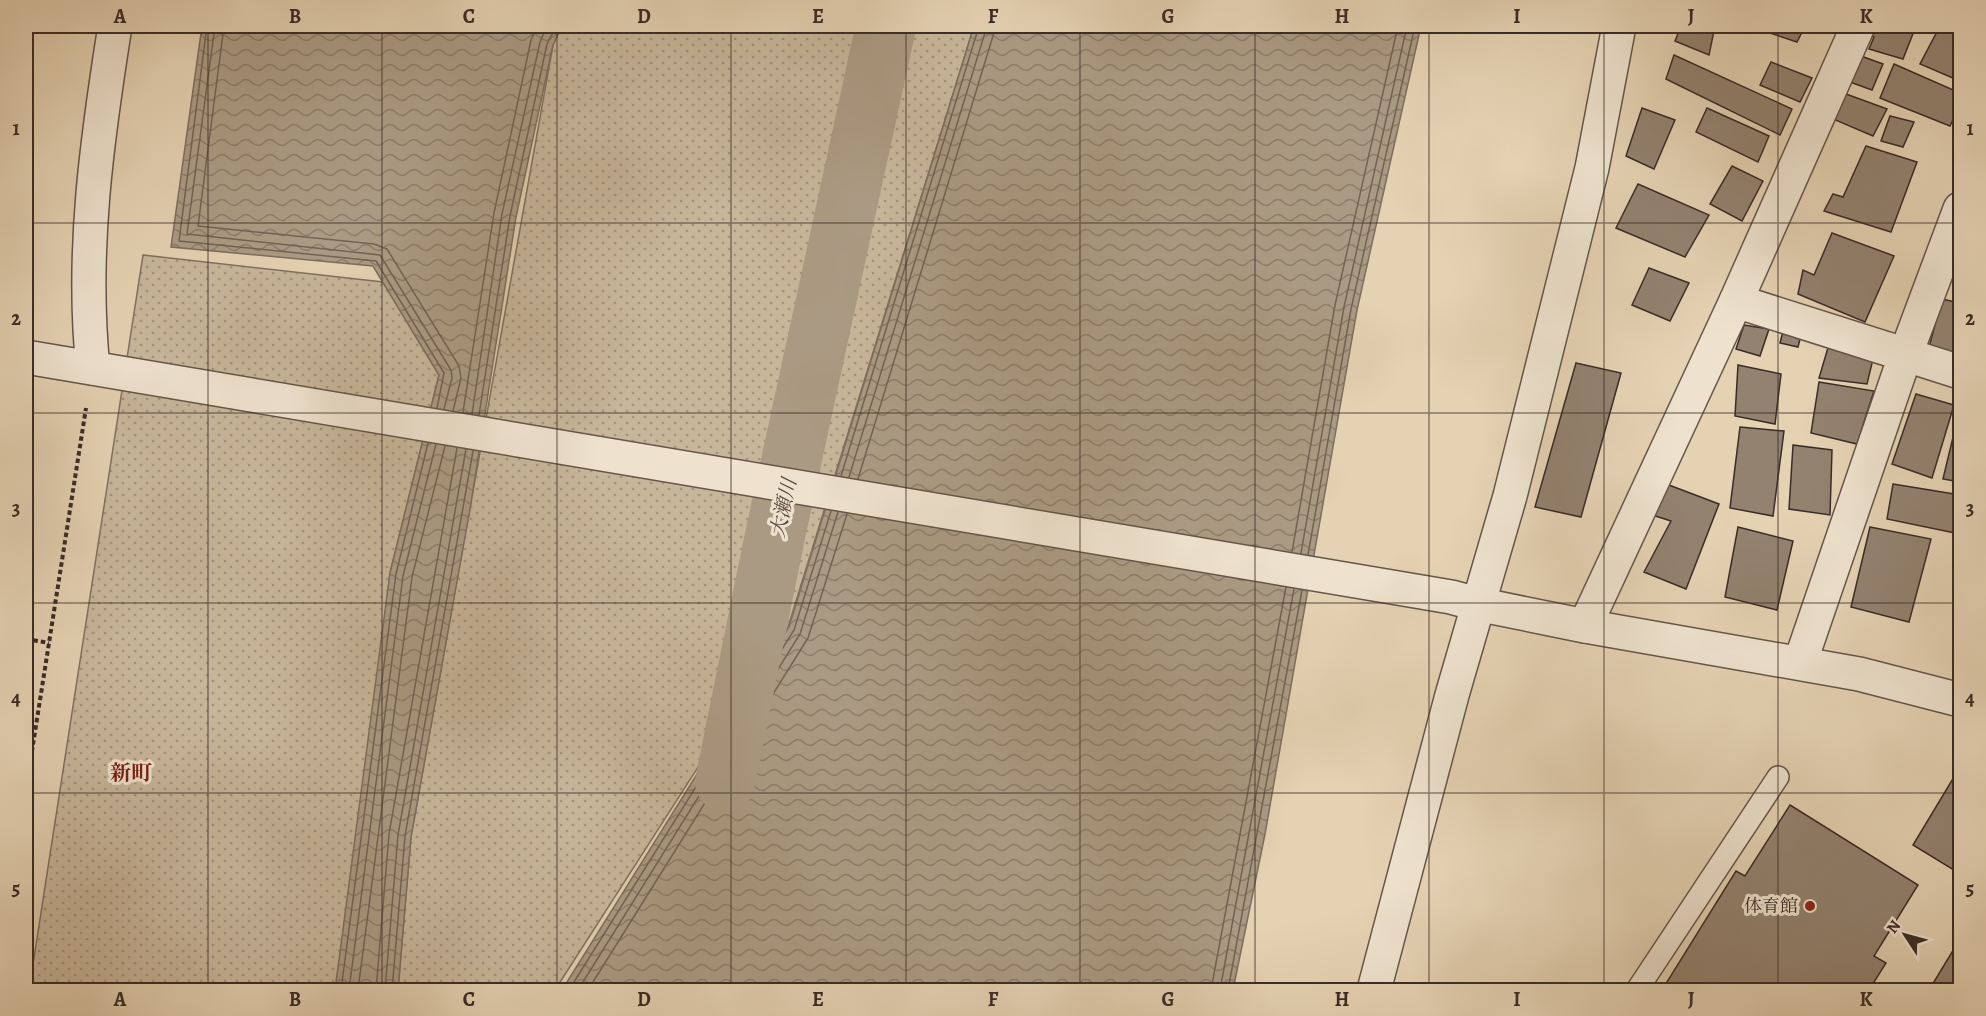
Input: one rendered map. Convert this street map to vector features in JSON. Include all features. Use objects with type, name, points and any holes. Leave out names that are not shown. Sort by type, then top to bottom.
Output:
[{"type":"street","points":[[103,369],[88,320],[93,182],[116,26]]},
{"type":"street","points":[[1374,990],[1464,601],[1510,496],[1592,168],[1619,26]]},
{"type":"street","points":[[1585,626],[1736,301],[1858,26]]},
{"type":"street","points":[[1800,663],[1905,356],[1960,209]]},
{"type":"street","points":[[1736,301],[1960,372]]},
{"type":"street","points":[[26,357],[1464,601],[1585,626],[1859,674],[1960,700]]},
{"type":"lane","points":[[1637,990],[1778,777]]},
{"type":"path","points":[[26,789],[86,408]]},
{"type":"path","points":[[26,639],[49,644]]},
{"type":"shaded area","points":[[562,26],[974,26],[788,627],[555,990],[398,990],[411,837],[553,45]]},
{"type":"shaded area","points":[[143,255],[383,282],[439,375],[390,573],[341,990],[29,990]]},
{"type":"water","points":[[202,26],[562,26],[553,45],[516,217],[470,509],[411,837],[398,990],[335,990],[390,573],[439,375],[373,266],[171,247]]},
{"type":"water","points":[[974,26],[1421,26],[1357,310],[1265,834],[1233,990],[562,990],[789,627]]},
{"type":"building","points":[[1681,26],[1715,26],[1709,55],[1675,41]]},
{"type":"building","points":[[1732,26],[1754,26],[1751,31]]},
{"type":"building","points":[[1774,26],[1805,26],[1797,42],[1770,33]]},
{"type":"building","points":[[1872,26],[1916,26],[1903,59],[1869,49],[1874,37],[1868,36]]},
{"type":"building","points":[[1940,26],[1960,26],[1960,51],[1956,58],[1960,59],[1960,81],[1920,64]]},
{"type":"building","points":[[1674,55],[1792,109],[1780,135],[1666,79]]},
{"type":"building","points":[[1861,56],[1883,64],[1872,90],[1850,82]]},
{"type":"building","points":[[1771,62],[1812,78],[1800,102],[1760,85]]},
{"type":"building","points":[[1894,64],[1960,93],[1960,105],[1950,126],[1880,98]]},
{"type":"building","points":[[1846,94],[1887,109],[1873,136],[1833,119]]},
{"type":"building","points":[[1642,108],[1675,120],[1654,169],[1626,156]]},
{"type":"building","points":[[1707,108],[1769,136],[1758,162],[1696,132]]},
{"type":"building","points":[[1890,116],[1914,122],[1903,147],[1881,141]]},
{"type":"building","points":[[1866,146],[1917,162],[1891,232],[1824,211],[1833,194],[1843,197]]},
{"type":"building","points":[[1732,166],[1763,181],[1742,221],[1710,204]]},
{"type":"building","points":[[1638,184],[1709,215],[1685,257],[1616,228]]},
{"type":"building","points":[[1832,233],[1894,256],[1865,322],[1798,294],[1803,270],[1814,275]]},
{"type":"building","points":[[1649,268],[1689,283],[1670,321],[1632,305]]},
{"type":"building","points":[[1942,299],[1960,303],[1960,339],[1957,354],[1929,347]]},
{"type":"building","points":[[1744,325],[1769,329],[1760,356],[1736,349]]},
{"type":"building","points":[[1784,327],[1802,331],[1798,347],[1780,343]]},
{"type":"building","points":[[1830,341],[1874,355],[1867,384],[1819,378]]},
{"type":"building","points":[[1576,363],[1621,373],[1581,517],[1535,507]]},
{"type":"building","points":[[1738,365],[1781,374],[1775,424],[1735,416]]},
{"type":"building","points":[[1819,382],[1874,391],[1857,444],[1811,433]]},
{"type":"building","points":[[1916,394],[1954,405],[1932,478],[1892,464]]},
{"type":"building","points":[[1960,408],[1960,482],[1943,479]]},
{"type":"building","points":[[1740,427],[1784,431],[1773,516],[1730,508]]},
{"type":"building","points":[[1793,445],[1832,450],[1830,515],[1789,509]]},
{"type":"building","points":[[1661,482],[1719,504],[1686,589],[1644,572],[1671,521],[1646,513]]},
{"type":"building","points":[[1893,484],[1960,495],[1960,534],[1887,519]]},
{"type":"building","points":[[1738,527],[1793,541],[1777,610],[1725,597]]},
{"type":"building","points":[[1870,527],[1931,539],[1909,622],[1851,607]]},
{"type":"building","points":[[1960,767],[1960,866],[1957,872],[1913,845]]},
{"type":"building","name":"体育館","points":[[1790,805],[1918,885],[1874,956],[1886,963],[1869,990],[1662,990],[1736,871],[1745,876]]},
{"type":"building","points":[[1960,939],[1960,990],[1929,990]]},
{"type":"waterway","name":"大瀬川","points":[[725,782],[776,531],[886,26]]},
{"type":"place","name":"体育館","points":[[1810,906]]},
{"type":"district","name":"新町","points":[[131,773]]}]
